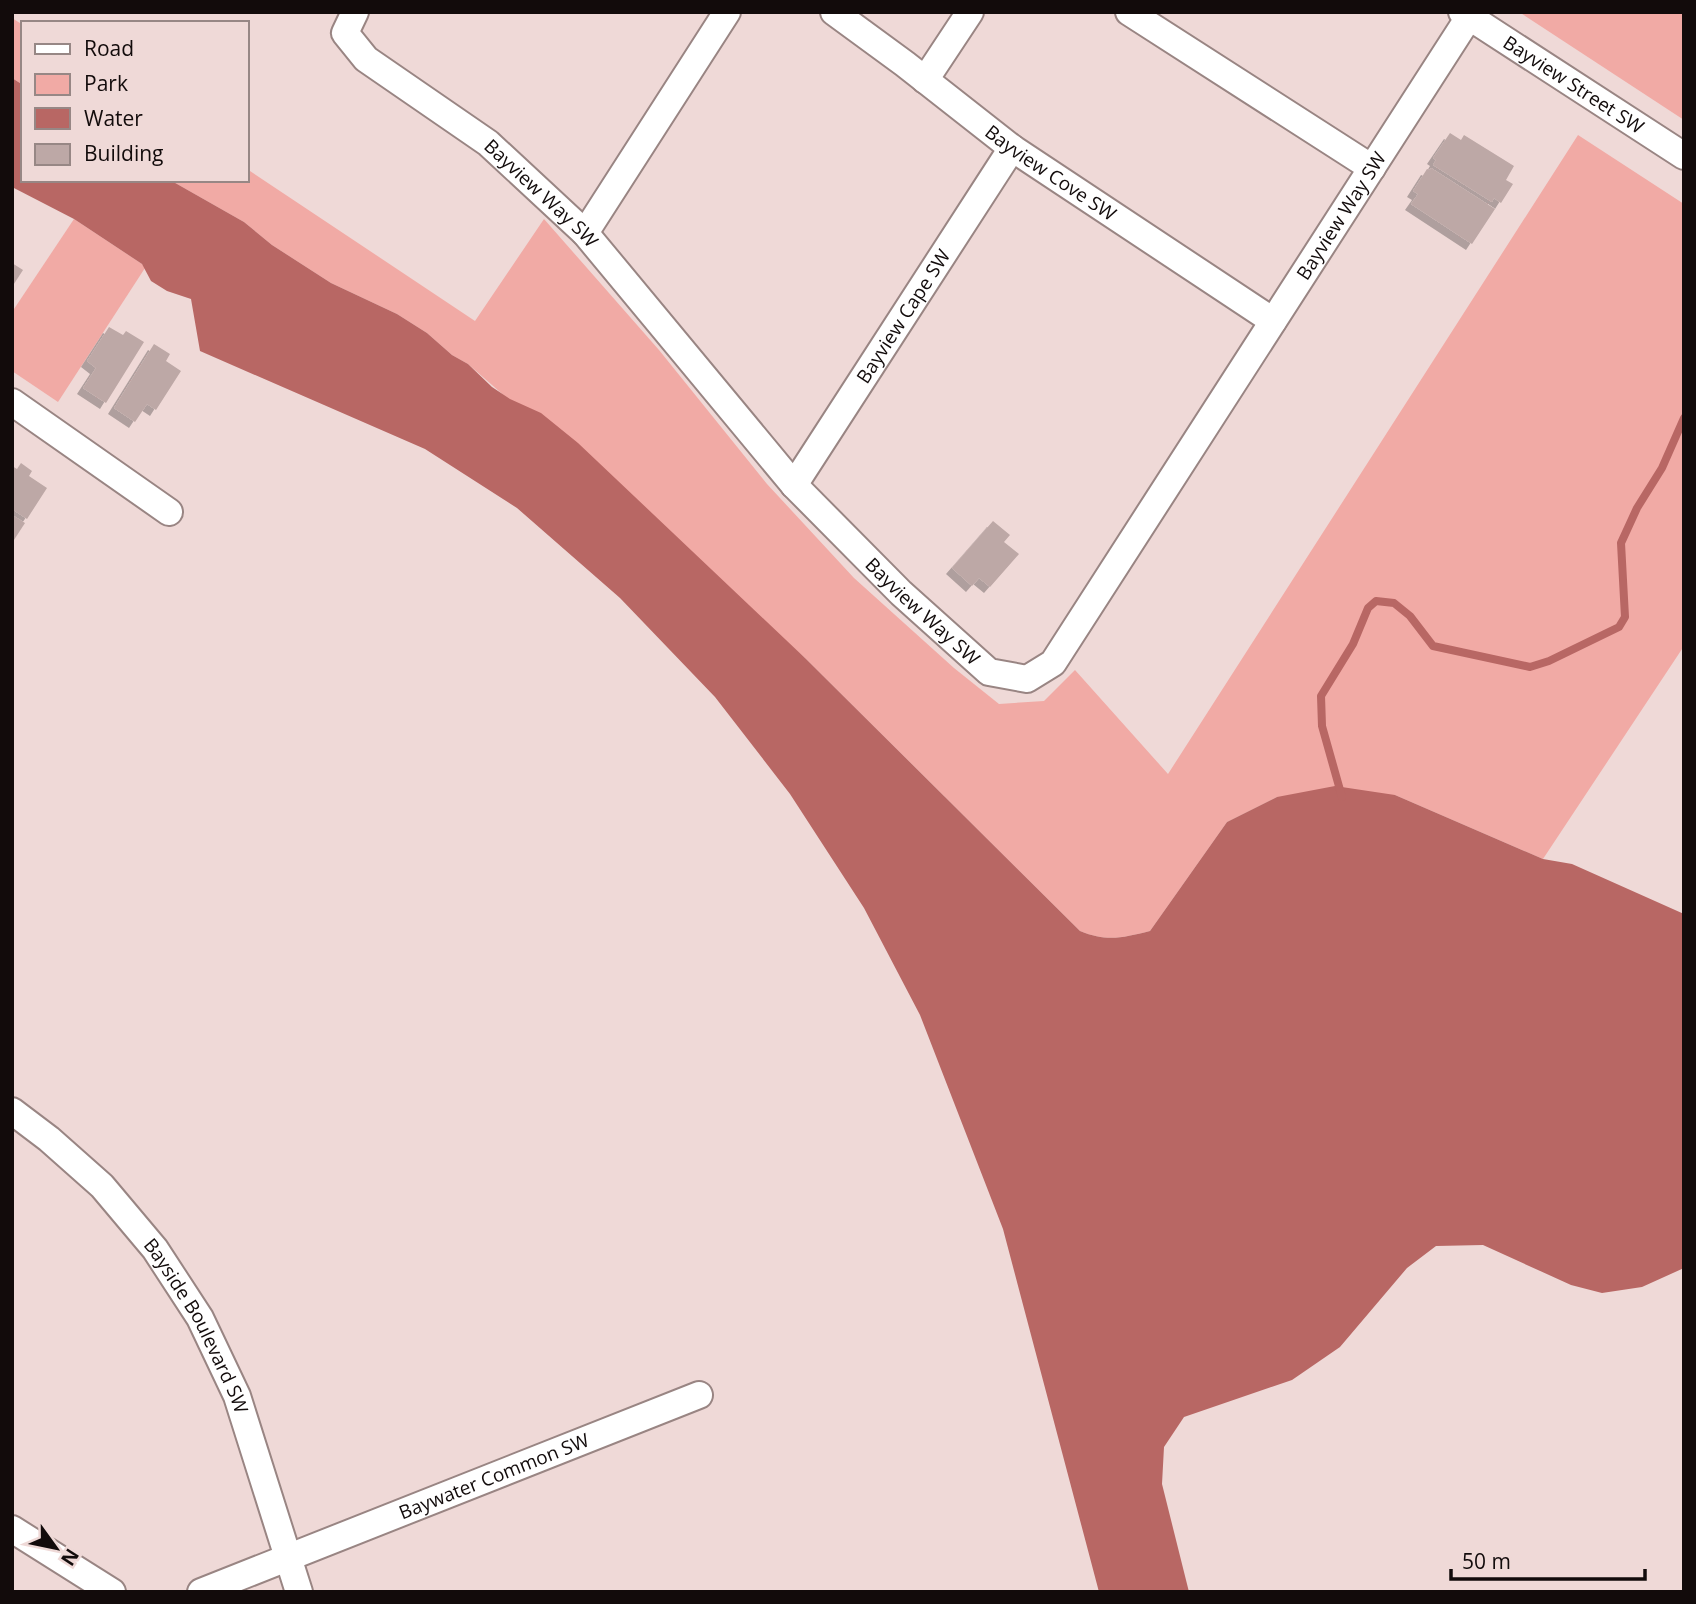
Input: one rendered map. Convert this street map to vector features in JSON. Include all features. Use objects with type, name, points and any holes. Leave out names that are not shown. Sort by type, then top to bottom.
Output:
[{"type":"street","name":"Bayview Way SW","points":[[355,12],[345,33],[366,59],[488,143],[585,233],[794,485],[901,593],[989,672],[1027,680],[1052,663],[1372,168],[1466,15]]},
{"type":"street","points":[[585,233],[727,12]]},
{"type":"street","name":"Bayview Cove SW","points":[[834,12],[1012,148],[1273,321]]},
{"type":"street","points":[[925,80],[970,12]]},
{"type":"street","points":[[1129,12],[1372,168]]},
{"type":"street","name":"Bayview Street SW","points":[[1466,15],[1684,156]]},
{"type":"street","name":"Bayview Cape SW","points":[[794,485],[1012,148]]},
{"type":"street","points":[[12,402],[169,512]]},
{"type":"street","name":"Bayside Boulevard SW","points":[[12,1111],[49,1139],[102,1186],[155,1249],[200,1318],[237,1396],[299,1592]]},
{"type":"street","name":"Baywater Common SW","points":[[201,1592],[699,1395]]},
{"type":"street","points":[[12,1529],[112,1592]]},
{"type":"green space","points":[[1519,12],[1684,12],[1684,120]]},
{"type":"green space","points":[[12,18],[21,24],[21,84],[12,78]]},
{"type":"green space","points":[[1578,135],[1684,204],[1684,646],[1543,859],[1395,795],[1277,797],[1227,822],[1150,931],[1115,938],[1098,937],[1080,931],[805,658],[468,364],[397,314],[331,283],[272,245],[244,222],[174,182],[248,182],[248,170],[475,321],[544,219],[659,350],[767,484],[854,578],[954,668],[999,704],[1044,701],[1075,670],[1168,774]]},
{"type":"green space","points":[[74,219],[145,268],[58,402],[12,371],[12,312]]},
{"type":"water","points":[[12,78],[21,84],[21,182],[174,182],[244,222],[272,245],[331,283],[397,314],[427,333],[452,355],[468,364],[492,387],[510,399],[541,413],[578,443],[805,658],[1080,931],[1098,937],[1115,938],[1150,931],[1227,822],[1277,797],[1335,786],[1395,795],[1543,859],[1572,864],[1684,914],[1684,1268],[1642,1287],[1602,1293],[1571,1285],[1483,1245],[1436,1246],[1407,1268],[1340,1347],[1292,1380],[1184,1417],[1164,1447],[1162,1484],[1189,1592],[1099,1592],[1003,1229],[920,1015],[864,908],[790,794],[715,697],[620,598],[517,508],[425,449],[200,351],[191,299],[167,291],[151,281],[142,264],[74,219],[12,187]]},
{"type":"building","points":[[1450,133],[1461,140],[1464,135],[1514,166],[1506,180],[1513,184],[1501,203],[1494,198],[1492,202],[1433,165],[1436,160],[1433,158]]},
{"type":"building","points":[[1431,168],[1495,209],[1472,244],[1411,204],[1418,194],[1413,191],[1427,169]]},
{"type":"building","points":[[12,263],[23,270],[12,287]]},
{"type":"building","points":[[109,327],[123,335],[126,331],[144,342],[106,403],[83,388],[96,368],[87,361]]},
{"type":"building","points":[[154,344],[170,354],[166,361],[181,371],[156,410],[147,404],[135,422],[114,408]]},
{"type":"building","points":[[21,463],[32,471],[29,476],[47,488],[27,519],[12,509],[12,466],[17,469]]},
{"type":"building","points":[[12,515],[25,523],[12,543]]},
{"type":"building","points":[[993,521],[1010,535],[1004,542],[1019,554],[990,587],[979,578],[972,586],[952,568]]},
{"type":"waterway","points":[[1342,797],[1322,726],[1321,696],[1353,644],[1368,608],[1376,601],[1394,603],[1410,616],[1433,646],[1530,667],[1549,661],[1619,627],[1625,617],[1621,543],[1637,508],[1662,468],[1684,418]]}]
